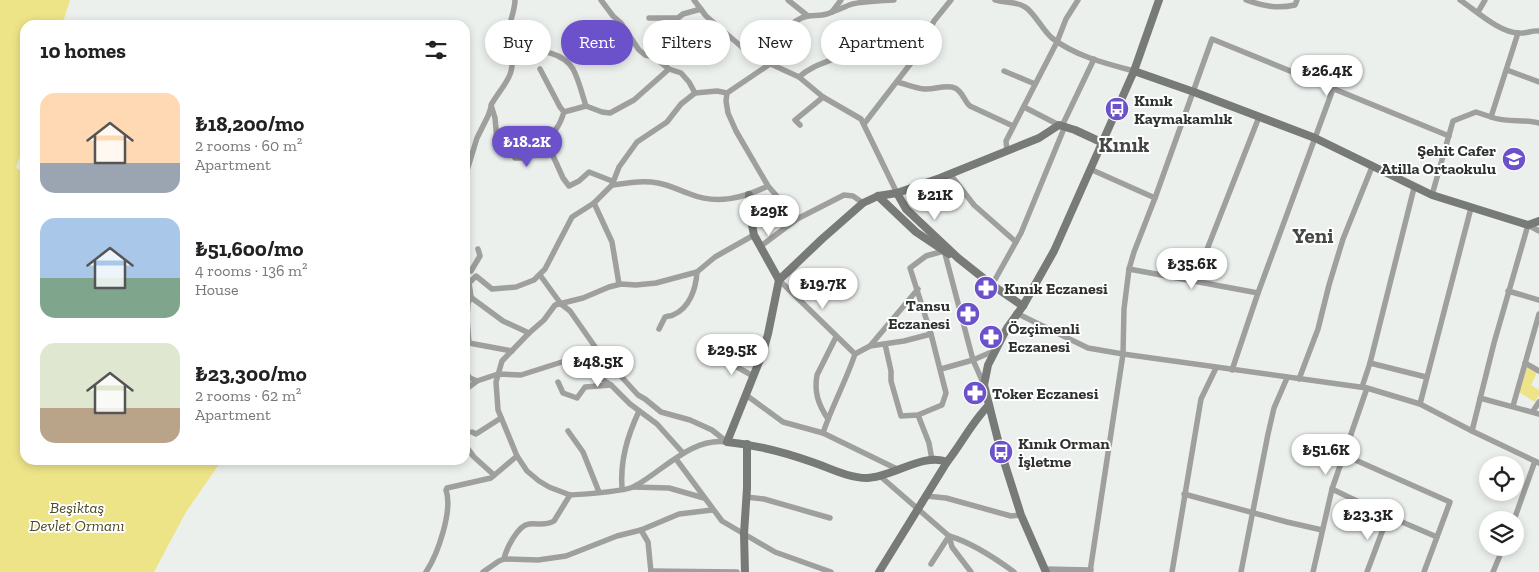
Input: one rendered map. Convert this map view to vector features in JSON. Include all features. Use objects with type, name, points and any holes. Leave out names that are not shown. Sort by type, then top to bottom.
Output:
[{"type":"street","points":[[512,20],[515,0]]},
{"type":"street","points":[[601,0],[621,23],[644,55],[654,57],[669,69],[681,73],[695,93]]},
{"type":"street","points":[[694,0],[706,16],[740,45]]},
{"type":"street","points":[[788,0],[808,16]]},
{"type":"street","points":[[832,12],[841,0]]},
{"type":"street","points":[[800,20],[808,16],[818,16],[832,12],[852,4],[874,0],[894,0]]},
{"type":"street","points":[[864,124],[918,54],[934,21],[951,0]]},
{"type":"street","points":[[995,0],[1026,7],[1051,38],[1068,48],[1094,59],[1194,92],[1315,138],[1414,188],[1528,225],[1539,231]]},
{"type":"street","points":[[1007,151],[1006,141],[1013,126],[1057,42],[1066,19],[1078,0]]},
{"type":"street","points":[[984,385],[988,365],[1016,313],[1023,306],[1054,251],[1134,71],[1159,0]]},
{"type":"street","points":[[1246,0],[1262,6],[1282,8],[1295,5],[1297,0]]},
{"type":"street","points":[[1460,0],[1492,23],[1518,34],[1539,30]]},
{"type":"street","points":[[1478,12],[1486,0]]},
{"type":"street","points":[[649,18],[678,18],[683,14],[701,9]]},
{"type":"street","points":[[1491,117],[1518,34]]},
{"type":"street","points":[[772,65],[799,77],[823,97],[861,119],[906,209],[943,247],[973,360],[984,385],[1021,515],[1045,570],[1091,571],[1123,354],[1124,309],[1129,269],[1212,39],[1449,136]]},
{"type":"street","points":[[551,53],[561,58],[574,70],[586,106]]},
{"type":"street","points":[[992,286],[1016,242],[1043,183],[1062,126],[1094,59]]},
{"type":"street","points":[[799,77],[821,64]]},
{"type":"street","points":[[470,161],[491,105],[512,74],[512,65]]},
{"type":"street","points":[[769,65],[728,93],[726,101],[728,113],[736,131],[768,186],[797,219]]},
{"type":"street","points":[[540,69],[564,112]]},
{"type":"street","points":[[564,112],[586,106],[610,113],[634,100],[669,69]]},
{"type":"street","points":[[1507,70],[1539,82]]},
{"type":"street","points":[[1004,71],[1036,84]]},
{"type":"street","points":[[897,82],[922,89],[933,90],[943,86],[954,88],[961,93],[970,106],[1013,126]]},
{"type":"street","points":[[1232,370],[1258,293],[1333,89]]},
{"type":"street","points":[[478,249],[480,256],[471,271],[489,288],[516,287],[540,275],[554,254],[572,217],[578,211],[594,202],[612,183],[619,166],[637,142],[667,122],[681,104],[695,93],[717,91],[728,93]]},
{"type":"street","points":[[800,124],[795,120],[823,97]]},
{"type":"street","points":[[491,105],[495,118],[497,142],[513,145],[515,158],[526,158],[529,149],[555,132],[561,123],[564,112]]},
{"type":"street","points":[[1024,107],[1062,126],[1101,142]]},
{"type":"street","points":[[1432,195],[1453,121],[1476,112],[1502,121],[1525,120],[1539,123]]},
{"type":"street","points":[[1195,280],[1259,118]]},
{"type":"street","points":[[727,442],[768,334],[778,280],[863,203],[878,196],[897,194],[950,174],[1039,138],[1062,126]]},
{"type":"street","points":[[545,138],[563,178],[569,186],[579,181],[589,172],[612,183],[657,183],[692,195],[726,200],[749,195],[768,186]]},
{"type":"street","points":[[1300,379],[1318,329],[1343,239],[1372,167]]},
{"type":"street","points":[[1090,169],[1155,198]]},
{"type":"street","points":[[950,174],[974,205],[1016,242]]},
{"type":"street","points":[[1313,572],[1332,489],[1364,388],[1414,188]]},
{"type":"street","points":[[749,195],[754,235],[778,280],[855,354]]},
{"type":"street","points":[[761,246],[797,219],[844,195],[853,196],[863,203]]},
{"type":"street","points":[[878,196],[916,232],[943,247],[992,286],[1023,306]]},
{"type":"street","points":[[594,202],[612,242],[619,284]]},
{"type":"street","points":[[1420,404],[1471,208]]},
{"type":"street","points":[[1528,225],[1539,221]]},
{"type":"street","points":[[1472,431],[1508,291],[1528,225]]},
{"type":"street","points":[[704,498],[669,488],[634,487],[570,495],[538,480],[527,471],[517,456],[501,418],[497,401],[496,382],[502,361],[544,320],[555,305],[583,298],[619,284],[656,283],[697,272],[715,257],[754,235]]},
{"type":"street","points":[[885,344],[891,380],[901,416],[918,415],[942,404],[946,393],[941,369],[910,268],[926,256],[943,247]]},
{"type":"street","points":[[1129,269],[1258,293]]},
{"type":"street","points":[[659,329],[665,317],[674,314],[682,308],[692,296],[696,285],[697,272]]},
{"type":"street","points":[[540,275],[598,351],[638,395],[661,412],[690,420],[712,430],[727,442]]},
{"type":"street","points":[[470,283],[476,276]]},
{"type":"street","points":[[870,346],[918,289]]},
{"type":"street","points":[[1508,291],[1539,300]]},
{"type":"street","points":[[470,296],[503,321],[529,333]]},
{"type":"street","points":[[1016,313],[1088,348],[1364,388],[1420,404],[1537,462],[1518,511]]},
{"type":"street","points":[[1513,406],[1539,314]]},
{"type":"street","points":[[823,433],[855,354],[870,346],[931,334]]},
{"type":"street","points":[[828,419],[815,392],[817,375],[836,337]]},
{"type":"street","points":[[470,343],[512,351]]},
{"type":"street","points":[[941,369],[973,360],[996,350]]},
{"type":"street","points":[[721,358],[753,376]]},
{"type":"street","points":[[470,386],[477,381],[498,374],[521,375],[574,361],[611,385],[630,404],[657,424],[683,454]]},
{"type":"street","points":[[1525,363],[1539,370]]},
{"type":"street","points":[[1370,364],[1426,376]]},
{"type":"street","points":[[1172,572],[1201,399],[1216,368]]},
{"type":"street","points":[[470,378],[477,381]]},
{"type":"street","points":[[1242,572],[1274,408],[1287,378]]},
{"type":"street","points":[[558,382],[563,393],[577,398],[585,387],[611,385]]},
{"type":"street","points":[[630,404],[638,395]]},
{"type":"street","points":[[746,395],[783,422],[823,433],[896,469]]},
{"type":"street","points":[[1480,398],[1536,412],[1539,402]]},
{"type":"street","points":[[879,572],[978,416],[989,405]]},
{"type":"street","points":[[622,489],[623,456],[639,411]]},
{"type":"street","points":[[918,415],[929,443],[932,460]]},
{"type":"street","points":[[472,432],[476,434],[501,418]]},
{"type":"street","points":[[568,431],[583,452],[599,492]]},
{"type":"street","points":[[634,487],[683,454],[718,441],[771,448],[857,478],[880,476],[896,469],[932,460],[941,459],[948,462]]},
{"type":"street","points":[[745,572],[744,534],[747,444]]},
{"type":"street","points":[[470,452],[494,475]]},
{"type":"street","points":[[1344,455],[1450,502],[1424,572]]},
{"type":"street","points":[[426,572],[431,565],[444,531],[448,503],[446,490],[494,475],[517,456]]},
{"type":"street","points":[[676,459],[722,521],[775,552],[831,572]]},
{"type":"street","points":[[880,476],[949,536],[963,540],[1014,572]]},
{"type":"street","points":[[1332,489],[1437,537]]},
{"type":"street","points":[[1184,494],[1253,512],[1258,515],[1322,530]]},
{"type":"street","points":[[504,560],[509,546],[523,526],[552,522],[570,495]]},
{"type":"street","points":[[926,496],[946,498],[1011,516],[1021,515]]},
{"type":"street","points":[[746,497],[764,499],[830,518]]},
{"type":"street","points":[[482,572],[499,561],[504,560],[538,560],[566,556],[617,536],[641,530],[679,514],[712,510]]},
{"type":"street","points":[[1367,572],[1388,516]]},
{"type":"street","points":[[641,530],[648,542],[651,571],[737,572]]},
{"type":"street","points":[[931,564],[949,536]]},
{"type":"street","points":[[949,536],[952,547],[971,572]]},
{"type":"street","points":[[1493,572],[1500,556]]},
{"type":"green space","name":"Beşiktaş Devlet Ormanı","points":[[0,0],[70,0],[64,20],[20,20],[20,156],[16,168],[20,170],[20,465],[219,465],[186,512],[154,572],[0,572]]},
{"type":"green space","points":[[1527,366],[1538,371],[1531,385],[1539,390],[1539,395],[1535,402],[1519,392]]},
{"type":"place","name":"Kınık Kaymakamlık","points":[[1117,109]]},
{"type":"place","name":"Şehit Cafer Atilla Ortaokulu","points":[[1514,159]]},
{"type":"place","name":"Kınık Eczanesi","points":[[986,288]]},
{"type":"place","name":"Tansu Eczanesi","points":[[968,314]]},
{"type":"place","name":"Özçimenli Eczanesi","points":[[991,337]]},
{"type":"place","name":"Toker Eczanesi","points":[[975,393]]},
{"type":"place","name":"Kınık Orman İşletme","points":[[1001,452]]},
{"type":"district","name":"Kınık","points":[[1124,144]]},
{"type":"district","name":"Yeni","points":[[1313,235]]}]
